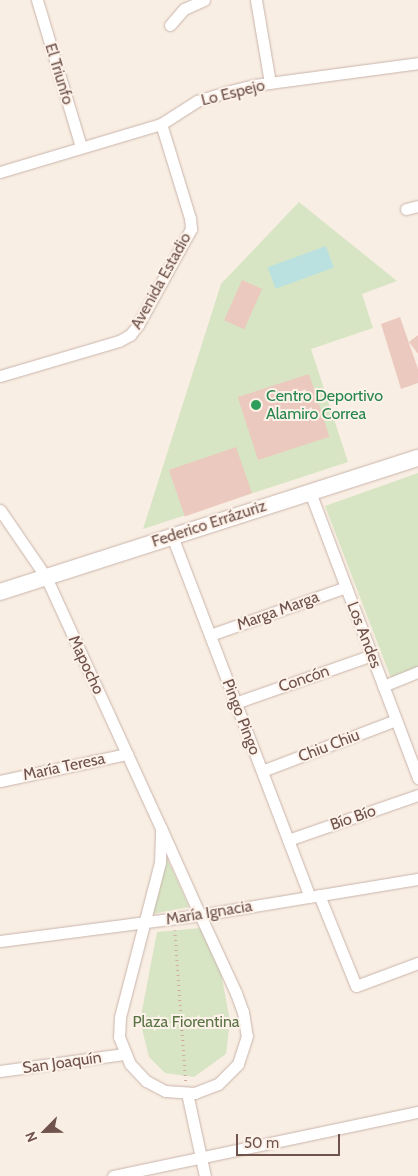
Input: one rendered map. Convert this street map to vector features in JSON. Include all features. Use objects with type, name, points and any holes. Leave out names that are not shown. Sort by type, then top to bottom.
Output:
[{"type":"street","name":"El Triunfo","points":[[37,0],[82,148]]},
{"type":"street","points":[[170,25],[189,5],[204,0]]},
{"type":"street","points":[[256,0],[270,83]]},
{"type":"street","name":"Lo Espejo","points":[[0,172],[161,124],[182,109],[213,95],[270,83],[418,63]]},
{"type":"street","name":"Avenida Estadio","points":[[0,376],[119,341],[130,335],[138,326],[191,230],[190,218],[161,124]]},
{"type":"street","name":"Federico Errázuriz","points":[[0,592],[418,458]]},
{"type":"street","name":"Los Andes","points":[[310,492],[418,778]]},
{"type":"street","name":"Mapocho","points":[[0,510],[46,577],[161,828],[246,1020],[247,1036],[242,1055],[226,1078],[210,1088],[187,1093],[165,1091],[150,1084],[137,1073],[124,1054],[118,1027],[160,862],[161,828]]},
{"type":"street","name":"Pingo Pingo","points":[[172,536],[288,840],[356,986],[418,963]]},
{"type":"street","name":"Marga Marga","points":[[210,635],[346,587]]},
{"type":"street","name":"Concón","points":[[236,703],[372,655]]},
{"type":"street","points":[[383,686],[418,672]]},
{"type":"street","name":"Chiu Chiu","points":[[262,772],[396,720]]},
{"type":"street","name":"María Teresa","points":[[0,780],[127,754]]},
{"type":"street","name":"Bío Bío","points":[[288,840],[418,795]]},
{"type":"street","name":"María Ignacia","points":[[0,941],[200,915],[418,879]]},
{"type":"street","name":"San Joaquín","points":[[0,1071],[124,1054]]},
{"type":"street","points":[[187,1093],[205,1176]]},
{"type":"street","points":[[113,1176],[202,1159],[418,1112]]},
{"type":"path","points":[[174,918],[187,1093]]},
{"type":"green space","name":"Centro Deportivo Alamiro Correa","points":[[299,202],[397,281],[362,294],[373,328],[311,349],[348,462],[143,529],[221,284]]},
{"type":"green space","points":[[418,473],[418,667],[391,678],[325,506]]},
{"type":"green space","points":[[167,858],[189,907],[152,914]]},
{"type":"green space","name":"Plaza Fiorentina","points":[[201,928],[221,973],[230,1021],[226,1054],[194,1077],[165,1073],[149,1057],[140,1021],[157,932]]},
{"type":"water","points":[[326,246],[334,268],[276,289],[268,267]]},
{"type":"building","points":[[242,280],[262,289],[244,329],[224,320]]},
{"type":"building","points":[[400,317],[418,369],[418,383],[401,389],[381,324]]},
{"type":"building","points":[[418,335],[418,354],[409,342]]},
{"type":"building","points":[[309,374],[329,437],[258,460],[238,397]]},
{"type":"building","points":[[236,447],[252,493],[185,516],[169,470]]},
{"type":"place","name":"Centro Deportivo Alamiro Correa","points":[[256,405]]}]
